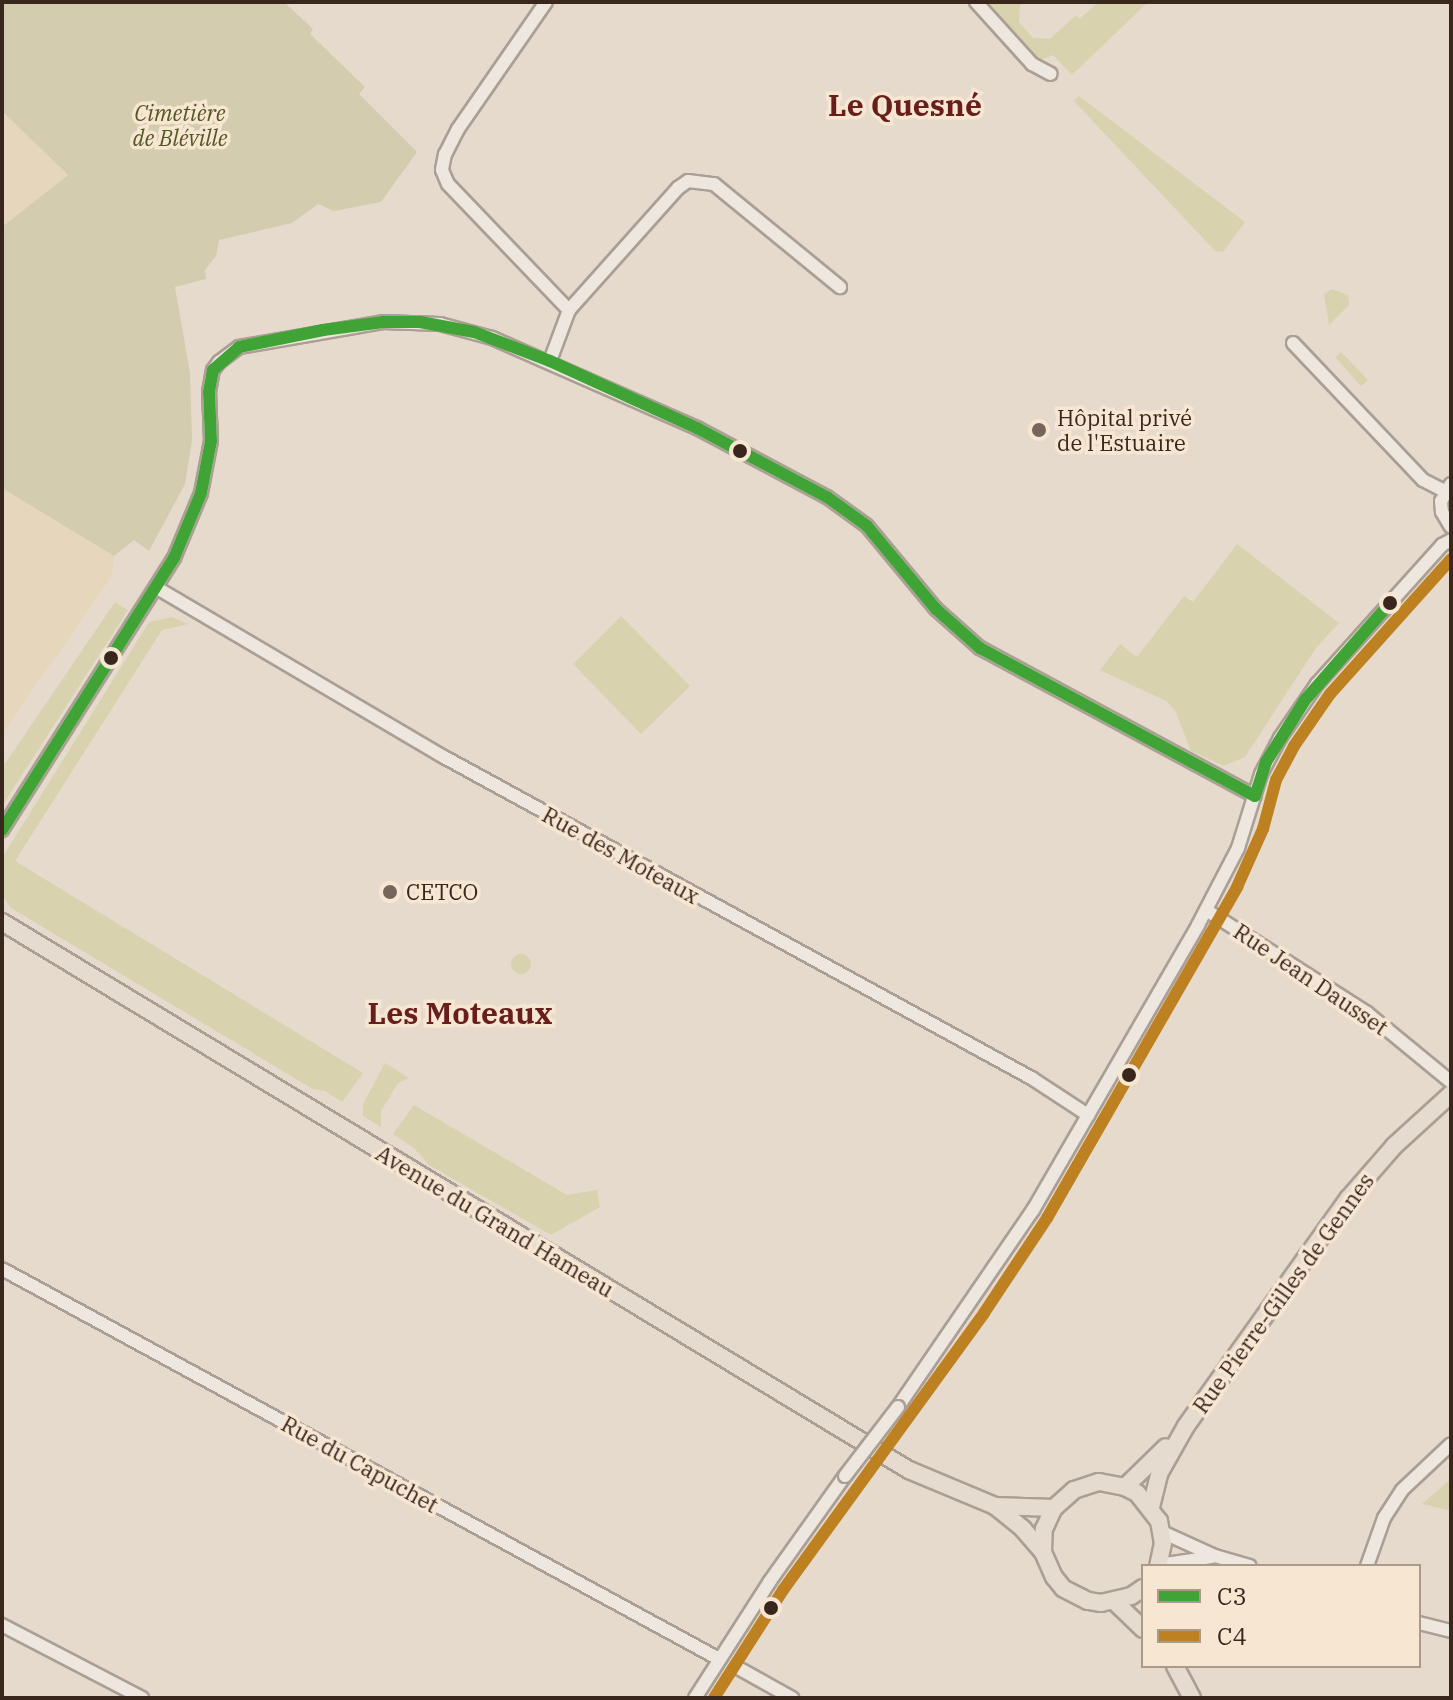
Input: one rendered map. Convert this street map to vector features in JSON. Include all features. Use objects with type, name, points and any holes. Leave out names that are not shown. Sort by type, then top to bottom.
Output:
[{"type":"main road","name":"Avenue du Grand Hameau","points":[[2,922],[909,1470],[995,1506],[1023,1529],[1043,1552],[1047,1565],[1063,1588],[1088,1601],[1115,1602]]},
{"type":"main road","name":"Rue Pierre-Gilles de Gennes","points":[[1151,1507],[1160,1472],[1186,1426],[1348,1199],[1394,1146],[1451,1094]]},
{"type":"main road","name":"Rue Pierre-Gilles de Gennes","points":[[1125,1487],[1139,1477],[1186,1426]]},
{"type":"main road","points":[[1043,1552],[1044,1529],[1054,1508],[1063,1498],[1086,1485],[1112,1483],[1125,1487],[1151,1507],[1162,1532],[1159,1564]]},
{"type":"main road","name":"Avenue du Grand Hameau","points":[[995,1506],[1054,1508]]},
{"type":"main road","points":[[1141,1590],[1115,1602],[1141,1627]]},
{"type":"main road","points":[[1176,1670],[1192,1698]]},
{"type":"street","points":[[546,2],[458,129],[445,154],[442,170],[448,184],[569,310]]},
{"type":"street","points":[[976,2],[1032,64],[1051,74]]},
{"type":"street","points":[[550,361],[569,310],[678,188],[688,181],[714,184],[840,287]]},
{"type":"street","points":[[2,830],[174,558],[201,493],[211,441],[209,392],[213,370],[239,347],[383,322],[420,322],[474,332],[550,361],[697,428],[827,497],[867,526],[936,609],[980,648],[1255,796]]},
{"type":"street","points":[[695,1698],[845,1476],[979,1292],[1088,1115],[1206,910],[1238,848],[1266,762],[1305,700],[1446,543],[1448,525],[1441,501],[1448,488],[1423,480],[1293,343]]},
{"type":"street","name":"Rue des Moteaux","points":[[157,588],[444,757],[1033,1079],[1088,1115]]},
{"type":"street","name":"Rue Jean Dausset","points":[[1206,910],[1367,1013],[1451,1082]]},
{"type":"street","name":"Rue du Capuchet","points":[[2,1269],[719,1659]]},
{"type":"street","points":[[1368,1564],[1384,1518],[1402,1490],[1451,1444]]},
{"type":"street","points":[[1162,1532],[1215,1556],[1243,1564]]},
{"type":"street","points":[[1165,1564],[1215,1556]]},
{"type":"street","points":[[1421,1624],[1451,1631]]},
{"type":"street","points":[[2,1625],[142,1698]]},
{"type":"street","points":[[740,1669],[792,1698]]},
{"type":"shaded area","points":[[983,2],[1024,2],[1020,6],[1019,22],[1033,38],[1050,39],[1076,15],[1080,19],[1098,2],[1148,2],[1072,75],[1053,55],[1041,60],[1035,58]]},
{"type":"shaded area","points":[[1079,96],[1245,222],[1223,252],[1215,251],[1074,101]]},
{"type":"shaded area","points":[[2,111],[68,175],[2,227]]},
{"type":"shaded area","points":[[1332,289],[1348,295],[1349,305],[1329,325],[1324,294]]},
{"type":"shaded area","points":[[1341,352],[1368,380],[1361,386],[1335,357]]},
{"type":"shaded area","points":[[2,488],[114,556],[112,576],[2,734]]},
{"type":"shaded area","points":[[1237,544],[1339,623],[1316,648],[1245,757],[1224,766],[1191,751],[1175,710],[1166,701],[1100,670],[1120,644],[1137,657],[1184,596],[1193,602]]},
{"type":"shaded area","points":[[115,602],[128,610],[2,806],[2,768]]},
{"type":"shaded area","points":[[621,616],[690,686],[641,734],[573,664]]},
{"type":"shaded area","points":[[172,617],[188,624],[162,630],[15,861],[363,1073],[342,1102],[325,1091],[313,1089],[11,908],[2,895],[2,858],[149,622]]},
{"type":"shaded area","points":[[521,954],[528,957],[531,964],[528,971],[521,974],[514,971],[511,964],[514,957]]},
{"type":"shaded area","points":[[385,1063],[409,1078],[398,1083],[381,1111],[381,1127],[363,1116],[363,1104]]},
{"type":"shaded area","points":[[414,1105],[567,1195],[597,1190],[600,1207],[551,1235],[429,1165],[415,1149],[393,1134]]},
{"type":"shaded area","points":[[1451,1479],[1451,1511],[1422,1504]]},
{"type":"green space","name":"Cimetière de Bléville","points":[[2,2],[284,2],[313,29],[310,34],[365,87],[359,94],[417,152],[381,202],[334,211],[318,204],[292,223],[219,240],[216,256],[205,270],[206,279],[175,287],[190,373],[192,440],[185,484],[149,551],[134,540],[114,556],[2,488],[2,227],[68,175],[2,111]]},
{"type":"transit line","name":"C3","points":[[2,830],[174,558],[201,493],[211,441],[209,392],[213,370],[239,347],[323,330],[383,322],[420,322],[474,332],[550,361],[697,428],[827,497],[867,526],[936,609],[980,648],[1255,796],[1266,762],[1305,700],[1390,603]]},
{"type":"transit line","name":"C4","points":[[714,1698],[783,1590],[984,1313],[1047,1218],[1237,887],[1263,829],[1276,780],[1294,746],[1330,694],[1451,559]]},
{"type":"place","name":"Hôpital privé de l'Estuaire","points":[[1039,430]]},
{"type":"place","name":"CETCO","points":[[390,892]]},
{"type":"district","name":"Le Quesné","points":[[905,105]]},
{"type":"district","name":"Les Moteaux","points":[[460,1013]]}]
